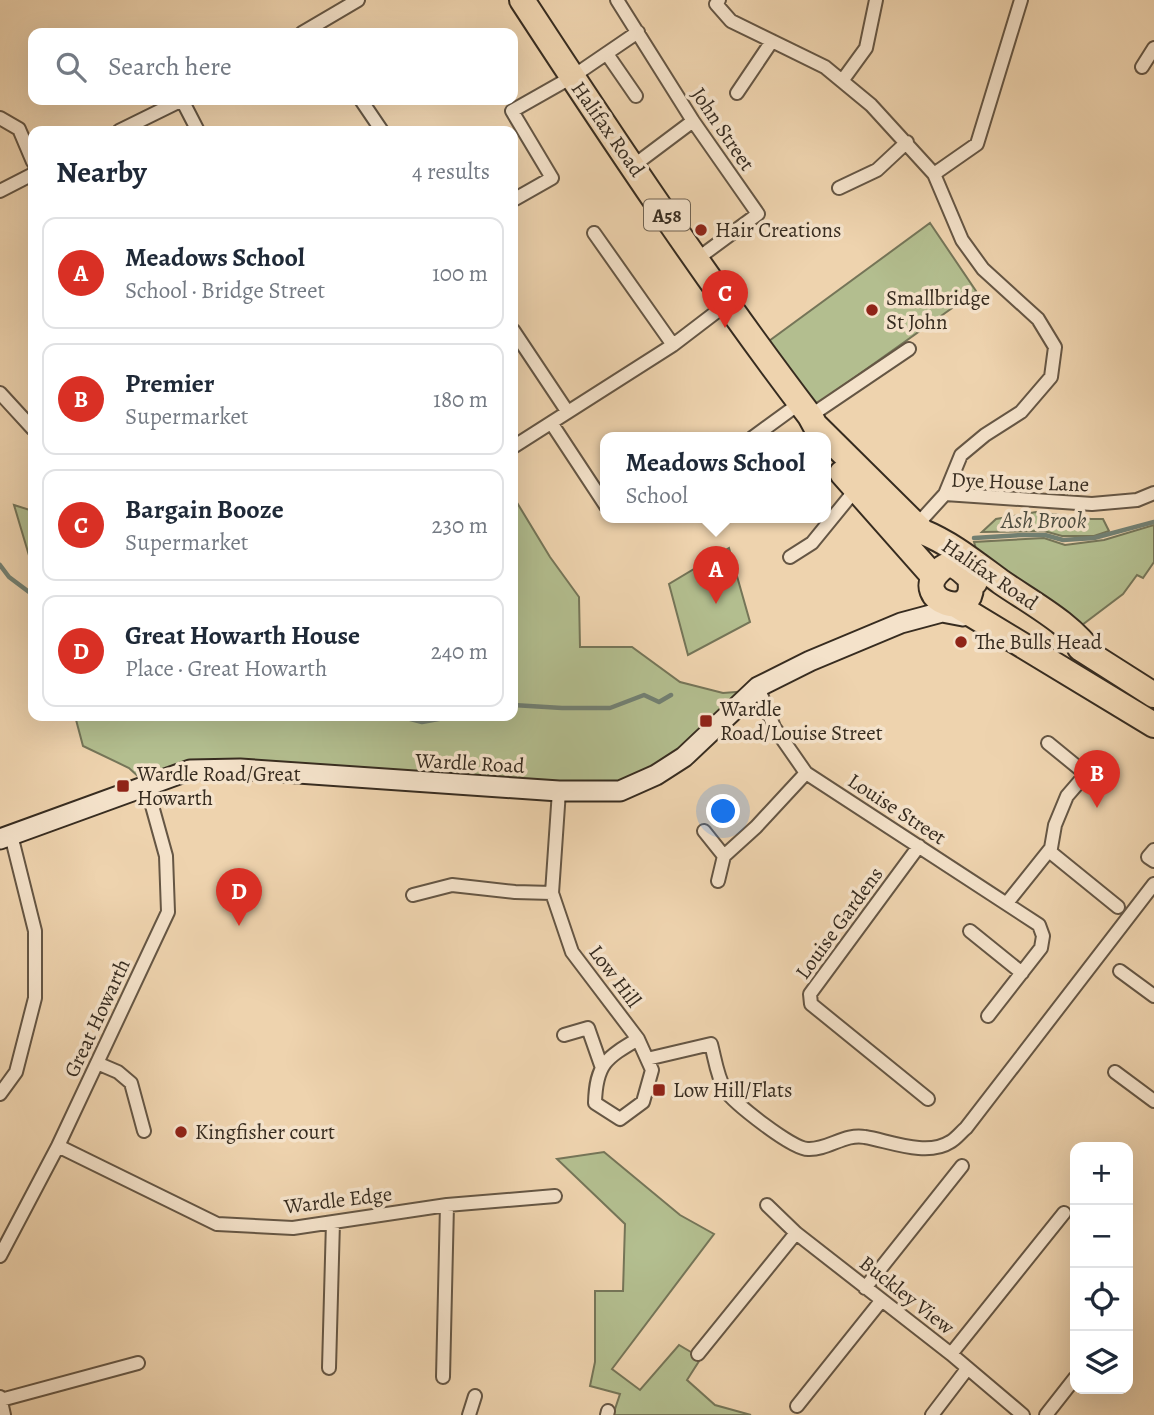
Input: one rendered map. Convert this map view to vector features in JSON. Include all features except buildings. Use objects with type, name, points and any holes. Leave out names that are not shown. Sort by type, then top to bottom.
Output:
[{"type":"highway","name":"Halifax Road","points":[[522,0],[633,166],[815,426]]},
{"type":"highway","name":"Halifax Road","points":[[831,443],[914,533],[945,591],[998,631],[1154,725]]},
{"type":"highway","name":"Halifax Road","points":[[831,456],[856,489],[914,533],[946,541],[1083,640],[1094,657],[1154,695]]},
{"type":"highway","name":"A58","points":[[945,591],[1094,657]]},
{"type":"street","points":[[316,28],[358,0]]},
{"type":"street","name":"John Street","points":[[617,0],[693,121],[758,214],[697,259]]},
{"type":"street","points":[[842,81],[866,47],[876,0]]},
{"type":"street","points":[[934,174],[977,144],[1021,0]]},
{"type":"street","points":[[718,2],[731,21],[825,67],[871,105],[934,174],[962,240],[983,269],[1038,319],[1055,347],[1051,377],[1021,412],[985,435],[961,455],[945,494]]},
{"type":"street","points":[[518,197],[552,178],[512,111],[572,77],[638,32]]},
{"type":"street","points":[[737,93],[772,41]]},
{"type":"street","points":[[1142,67],[1154,48]]},
{"type":"street","points":[[607,54],[636,96]]},
{"type":"street","points":[[130,126],[172,105]]},
{"type":"street","points":[[185,105],[195,126]]},
{"type":"street","points":[[364,105],[379,126]]},
{"type":"street","points":[[0,118],[19,129],[28,150]]},
{"type":"street","points":[[633,166],[693,121]]},
{"type":"street","points":[[839,188],[877,170],[907,142]]},
{"type":"street","points":[[0,191],[28,177]]},
{"type":"street","points":[[594,233],[673,345]]},
{"type":"street","points":[[518,444],[673,345],[728,303]]},
{"type":"street","points":[[518,338],[567,411]]},
{"type":"street","points":[[784,432],[815,426],[909,349]]},
{"type":"street","points":[[0,393],[28,424]]},
{"type":"street","points":[[552,424],[600,497]]},
{"type":"street","points":[[831,519],[856,489]]},
{"type":"street","name":"Dye House Lane","points":[[914,533],[945,494],[1091,504],[1137,500],[1154,493]]},
{"type":"street","points":[[790,557],[812,542],[828,523]]},
{"type":"street","name":"Wardle Road","points":[[5,837],[146,784],[190,770],[216,768],[559,791],[621,791],[656,775],[684,757],[758,687],[810,661],[901,623],[945,591]]},
{"type":"street","name":"Louise Street","points":[[758,687],[774,727],[806,773],[1039,925],[1043,936],[1041,948],[1022,973]]},
{"type":"street","points":[[1007,903],[1049,851],[1055,825],[1067,796],[1086,774],[1048,743]]},
{"type":"street","points":[[718,881],[724,856],[756,827],[806,773]]},
{"type":"street","name":"Great Howarth","points":[[0,1256],[58,1146],[168,912],[166,856],[146,784]]},
{"type":"street","name":"Low Hill","points":[[559,791],[552,893],[572,952],[638,1039],[648,1059]]},
{"type":"street","points":[[704,831],[724,856]]},
{"type":"street","points":[[0,1094],[16,1072],[35,998],[35,931],[5,837]]},
{"type":"street","name":"Louise Gardens","points":[[919,846],[810,994],[811,1004],[928,1099]]},
{"type":"street","points":[[1154,850],[1148,857],[1154,861]]},
{"type":"street","points":[[1049,851],[1118,908]]},
{"type":"street","points":[[564,1035],[587,1028],[602,1068],[595,1078],[594,1103],[620,1119],[643,1102],[652,1070],[648,1059],[711,1044],[720,1081],[727,1093],[783,1139],[807,1149],[861,1136],[894,1145],[926,1148],[948,1144],[966,1128],[1154,884]]},
{"type":"street","points":[[413,895],[452,885],[552,893]]},
{"type":"street","points":[[970,932],[1022,973],[988,1016]]},
{"type":"street","points":[[1120,971],[1154,996]]},
{"type":"street","name":"Low Hill","points":[[602,1068],[610,1056],[638,1039]]},
{"type":"street","points":[[97,1063],[118,1072],[131,1083],[144,1131]]},
{"type":"street","points":[[1115,1072],[1153,1097]]},
{"type":"street","name":"Wardle Edge","points":[[58,1146],[217,1224],[293,1228],[447,1205],[555,1196]]},
{"type":"street","points":[[865,1288],[962,1166]]},
{"type":"street","points":[[443,1377],[447,1205]]},
{"type":"street","name":"Buckley View","points":[[767,1205],[796,1233],[951,1353],[1023,1415]]},
{"type":"street","points":[[951,1353],[1064,1213]]},
{"type":"street","points":[[329,1368],[333,1222]]},
{"type":"street","points":[[698,1354],[796,1233]]},
{"type":"street","points":[[797,1406],[881,1301]]},
{"type":"street","points":[[4,1415],[0,1398],[138,1363]]},
{"type":"street","points":[[932,1415],[967,1369]]},
{"type":"street","points":[[1046,1415],[1070,1384]]},
{"type":"street","points":[[469,1415],[475,1396]]},
{"type":"green space","points":[[930,223],[976,291],[813,407],[769,341]]},
{"type":"green space","points":[[518,504],[550,557],[579,597],[580,647],[632,647],[680,682],[723,693],[749,691],[681,754],[619,786],[241,763],[142,780],[129,768],[83,746],[76,721],[518,721]]},
{"type":"green space","points":[[14,505],[28,509],[28,552]]},
{"type":"green space","points":[[1036,512],[1103,519],[1109,531],[1094,536],[1062,536],[1044,531],[982,532],[996,519]]},
{"type":"green space","points":[[1154,525],[1154,562],[1143,578],[1137,575],[1123,594],[1082,625],[979,559],[974,542],[1044,538],[1065,545],[1104,540]]},
{"type":"green space","points":[[729,548],[750,622],[688,655],[669,584]]},
{"type":"green space","points":[[604,1152],[680,1215],[714,1234],[612,1369],[640,1390],[679,1345],[701,1358],[687,1380],[715,1405],[751,1415],[613,1415],[620,1394],[590,1386],[595,1362],[595,1291],[623,1291],[625,1224],[557,1159]]},
{"type":"waterway","name":"Ash Brook","points":[[974,538],[1021,535],[1045,535],[1063,540],[1094,538],[1154,522]]},
{"type":"waterway","name":"Ash Brook","points":[[0,565],[9,577],[28,591]]},
{"type":"waterway","name":"Ash Brook","points":[[518,705],[610,708],[644,695],[659,702],[671,695]]},
{"type":"waterway","name":"Ash Brook","points":[[418,721],[428,721]]},
{"type":"place","name":"Hair Creations","points":[[701,230]]},
{"type":"place","name":"Smallbridge St John","points":[[872,310]]},
{"type":"place","name":"Bargain Booze","points":[[725,328]]},
{"type":"place","name":"Meadows School","points":[[716,604]]},
{"type":"place","name":"The Bulls Head","points":[[961,642]]},
{"type":"place","name":"Wardle Road/Louise Street","points":[[706,721]]},
{"type":"place","name":"Wardle Road/Great Howarth","points":[[123,786]]},
{"type":"place","name":"Premier","points":[[1097,808]]},
{"type":"place","name":"Great Howarth House","points":[[239,926]]},
{"type":"place","name":"Low Hill/Flats","points":[[659,1090]]},
{"type":"place","name":"Kingfisher court","points":[[181,1132]]}]
